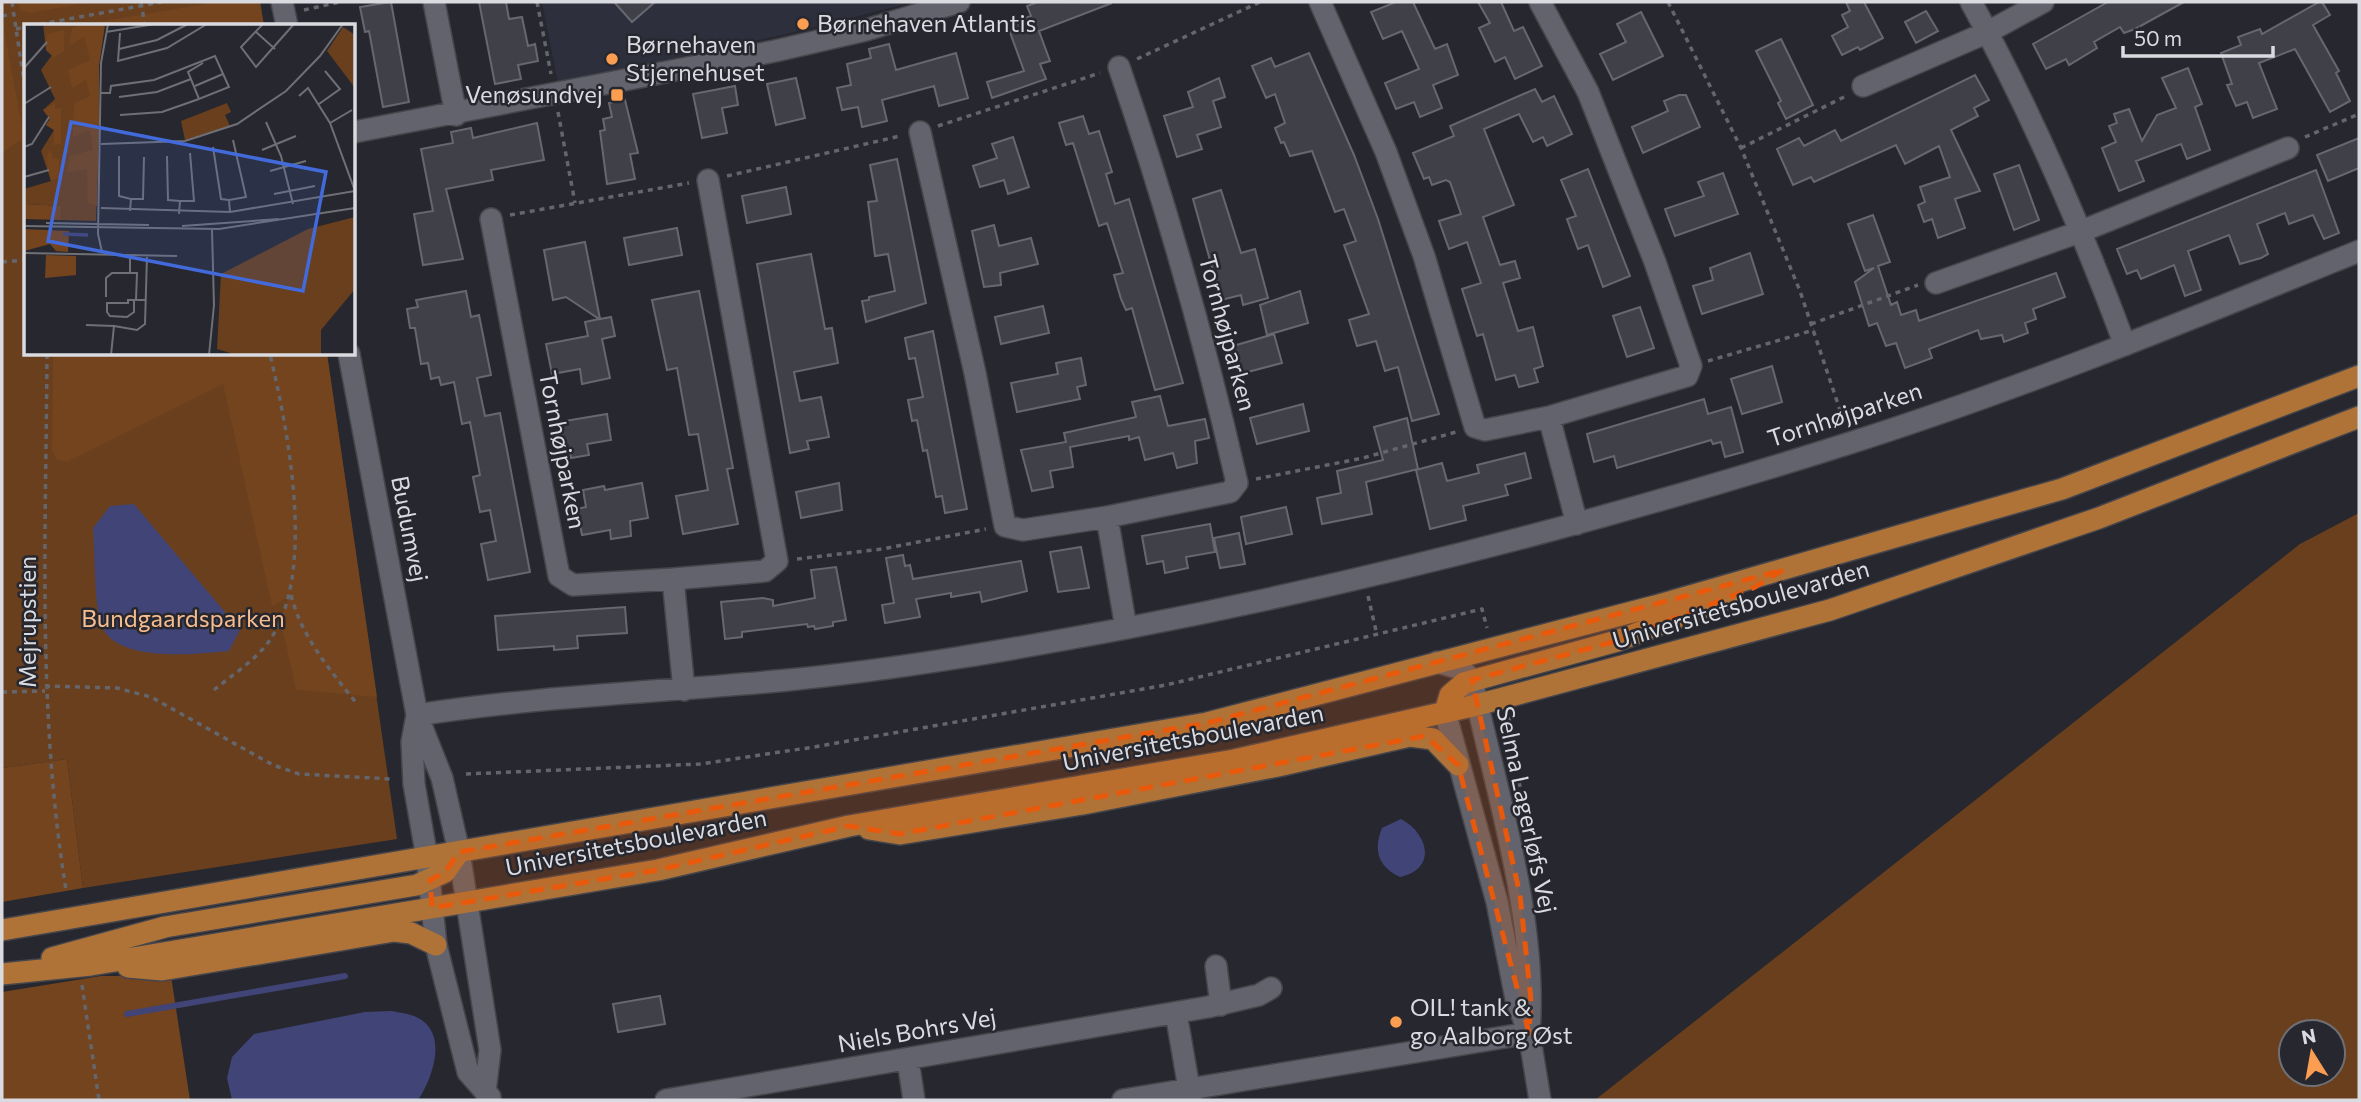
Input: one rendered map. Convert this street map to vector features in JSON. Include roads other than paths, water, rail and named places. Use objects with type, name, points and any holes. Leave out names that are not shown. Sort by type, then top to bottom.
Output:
[{"type":"main road","name":"Universitetsboulevarden","points":[[2,930],[427,858],[461,862],[1207,723],[1783,570],[2062,489],[2359,376]]},
{"type":"main road","name":"Universitetsboulevarden","points":[[2,973],[86,973],[467,901],[658,870],[849,826],[1234,760],[1478,705],[1830,610],[2099,518],[2359,417]]},
{"type":"main road","points":[[1445,712],[1455,689],[1472,680],[1617,641],[1753,588],[1783,570]]},
{"type":"main road","points":[[849,826],[900,834],[927,830],[1267,768],[1410,736],[1433,739],[1458,765]]},
{"type":"main road","points":[[2,973],[165,928],[430,880],[461,862]]},
{"type":"main road","points":[[86,973],[162,970],[394,931],[411,933],[436,945]]},
{"type":"street","points":[[434,2],[456,115]]},
{"type":"street","points":[[355,132],[456,115],[697,58],[866,30],[959,2]]},
{"type":"street","points":[[1320,2],[1387,152],[1424,256],[1475,427],[1485,430],[1549,417],[1687,376],[1692,366],[1655,262],[1588,92],[1540,2]]},
{"type":"street","points":[[1972,2],[2082,231],[2125,345]]},
{"type":"street","points":[[1863,86],[1988,32],[2043,2]]},
{"type":"street","name":"Tornhøjparken","points":[[1107,517],[1230,492],[1237,483],[1209,358],[1161,189],[1119,66]]},
{"type":"street","points":[[920,132],[975,373],[1005,526],[1023,530],[1107,517],[1126,628]]},
{"type":"street","points":[[1936,283],[2082,231],[2288,148]]},
{"type":"street","name":"Tornhøjparken","points":[[491,219],[559,576],[573,585],[765,571],[777,561],[708,180]]},
{"type":"street","name":"Tornhøjparken","points":[[417,715],[561,698],[684,690],[906,665],[1126,628],[1364,576],[1577,524],[1851,442],[2125,345],[2359,251]]},
{"type":"street","name":"Budumvej","points":[[349,355],[417,715],[442,778],[461,862]]},
{"type":"street","points":[[1549,417],[1577,524]]},
{"type":"street","points":[[673,579],[684,690]]},
{"type":"street","name":"Selma Lagerløfs Vej","points":[[1437,662],[1461,669],[1472,680],[1520,895],[1531,1000],[1529,1033]]},
{"type":"street","name":"Selma Lagerløfs Vej","points":[[1445,712],[1496,902],[1516,999],[1529,1033],[1540,1100]]},
{"type":"street","name":"Budumvej","points":[[417,715],[412,742],[414,784],[430,880]]},
{"type":"street","points":[[461,862],[490,1050],[489,1096]]},
{"type":"street","points":[[430,880],[436,945],[468,1072],[489,1096]]},
{"type":"street","points":[[1216,966],[1221,1005]]},
{"type":"street","name":"Niels Bohrs Vej","points":[[666,1100],[762,1092],[908,1060],[1221,1005],[1259,995],[1271,988]]},
{"type":"street","points":[[1176,1013],[1189,1094]]},
{"type":"street","points":[[1123,1100],[1189,1094],[1529,1033]]},
{"type":"street","points":[[908,1060],[914,1100]]},
{"type":"water","points":[[134,504],[240,630],[229,651],[158,654],[122,646],[109,637],[101,624],[97,604],[93,528],[110,506]]},
{"type":"water","points":[[1401,819],[1418,833],[1425,851],[1420,867],[1400,877],[1382,863],[1378,844],[1382,828]]},
{"type":"water","points":[[391,1011],[408,1014],[423,1021],[434,1038],[432,1071],[418,1100],[232,1100],[227,1078],[232,1057],[254,1034],[365,1012]]},
{"type":"waterway","points":[[127,1014],[345,976]]},
{"type":"place","name":"Børnehaven Atlantis","points":[[803,24]]},
{"type":"place","name":"Børnehaven Stjernehuset","points":[[612,59]]},
{"type":"place","name":"Venøsundvej","points":[[617,95]]},
{"type":"place","name":"OIL! tank & go Aalborg Øst","points":[[1396,1022]]},
{"type":"park label","name":"Bundgaardsparken","points":[[183,619]]}]
